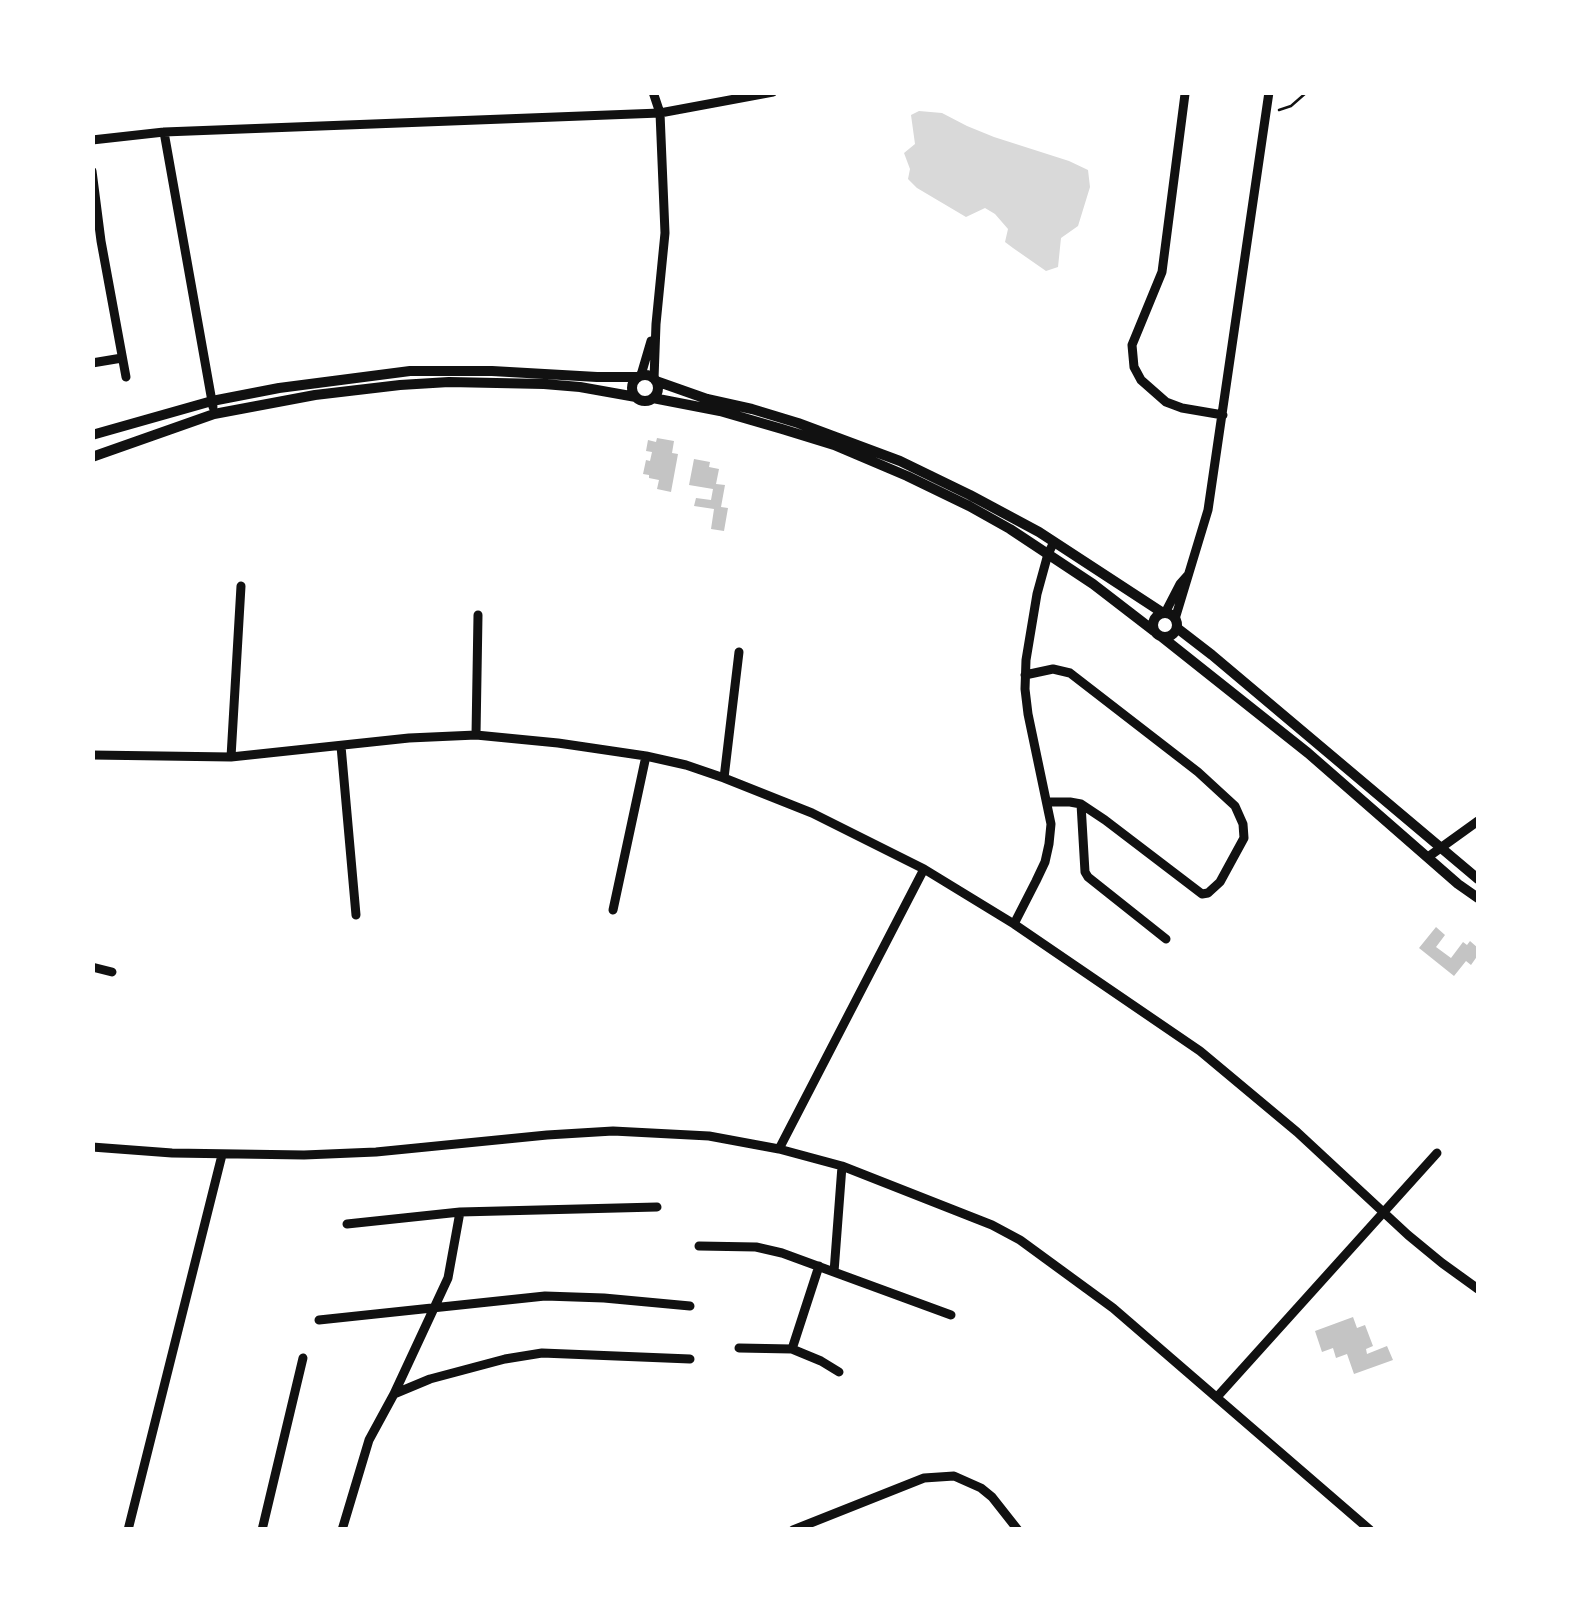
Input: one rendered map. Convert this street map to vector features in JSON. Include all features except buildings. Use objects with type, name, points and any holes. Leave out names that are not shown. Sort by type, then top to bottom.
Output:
[{"type":"street","points":[[653,92],[660,113],[666,234],[656,324],[658,390],[653,398]]},
{"type":"street","points":[[92,140],[164,132],[660,113],[773,92]]},
{"type":"street","points":[[1158,634],[1171,635],[1170,618],[1180,584],[1189,574],[1208,510],[1269,92]]},
{"type":"street","points":[[1185,94],[1162,272],[1132,345],[1134,367],[1141,380],[1166,402],[1223,415]]},
{"type":"street","points":[[164,132],[214,414]]},
{"type":"street","points":[[92,171],[94,204],[126,377]]},
{"type":"street","points":[[636,397],[632,387],[640,376],[656,324]]},
{"type":"street","points":[[92,363],[122,358]]},
{"type":"street","points":[[92,436],[212,401],[278,388],[410,372],[649,376],[706,398],[752,408],[900,461],[970,494],[1054,542],[1170,618],[1478,879]]},
{"type":"street","points":[[92,457],[214,414],[315,395],[449,382],[544,384],[580,387],[644,401],[653,398],[720,411],[834,445],[970,506],[1093,584],[1308,753],[1478,898]]},
{"type":"street","points":[[1014,924],[1045,862],[1050,824],[1028,714],[1026,675],[1036,594],[1054,542]]},
{"type":"street","points":[[231,756],[241,586]]},
{"type":"street","points":[[476,735],[478,615]]},
{"type":"street","points":[[1158,634],[1154,619],[1170,618]]},
{"type":"street","points":[[724,778],[739,652]]},
{"type":"street","points":[[1026,675],[1054,670],[1070,673],[1198,772],[1235,806],[1244,838],[1220,882],[1202,894],[1081,804],[1046,802]]},
{"type":"street","points":[[92,755],[231,756],[476,735],[646,756],[724,778],[812,813],[924,869],[1014,924],[1200,1051],[1297,1132],[1382,1212],[1478,1289]]},
{"type":"street","points":[[341,746],[356,915]]},
{"type":"street","points":[[613,910],[646,756]]},
{"type":"street","points":[[1081,804],[1088,878],[1166,940]]},
{"type":"street","points":[[1428,858],[1478,821]]},
{"type":"street","points":[[779,1149],[924,869]]},
{"type":"street","points":[[92,967],[112,972]]},
{"type":"street","points":[[92,1147],[222,1155],[376,1152],[612,1131],[710,1136],[842,1166],[992,1225],[1020,1240],[1113,1308],[1370,1530]]},
{"type":"street","points":[[1218,1397],[1437,1153]]},
{"type":"street","points":[[128,1530],[222,1155]]},
{"type":"street","points":[[834,1272],[842,1166]]},
{"type":"street","points":[[346,1224],[460,1212],[657,1207]]},
{"type":"street","points":[[342,1530],[369,1440],[448,1278],[460,1212]]},
{"type":"street","points":[[699,1246],[756,1247],[782,1253],[951,1316]]},
{"type":"street","points":[[792,1349],[819,1266]]},
{"type":"street","points":[[319,1320],[544,1296],[690,1306]]},
{"type":"street","points":[[739,1348],[792,1349],[840,1372]]},
{"type":"street","points":[[394,1394],[430,1379],[542,1353],[690,1359]]},
{"type":"street","points":[[262,1530],[303,1358]]},
{"type":"street","points":[[793,1530],[924,1478],[954,1476],[992,1497],[1018,1530]]},
{"type":"path","points":[[1266,116],[1291,106],[1307,92]]},
{"type":"shaded area","points":[[919,111],[942,113],[994,137],[1088,170],[1090,187],[1078,226],[1061,238],[1058,267],[1046,271],[1005,242],[1008,229],[985,208],[966,217],[908,179],[910,169],[904,153],[915,144],[911,115]]}]
